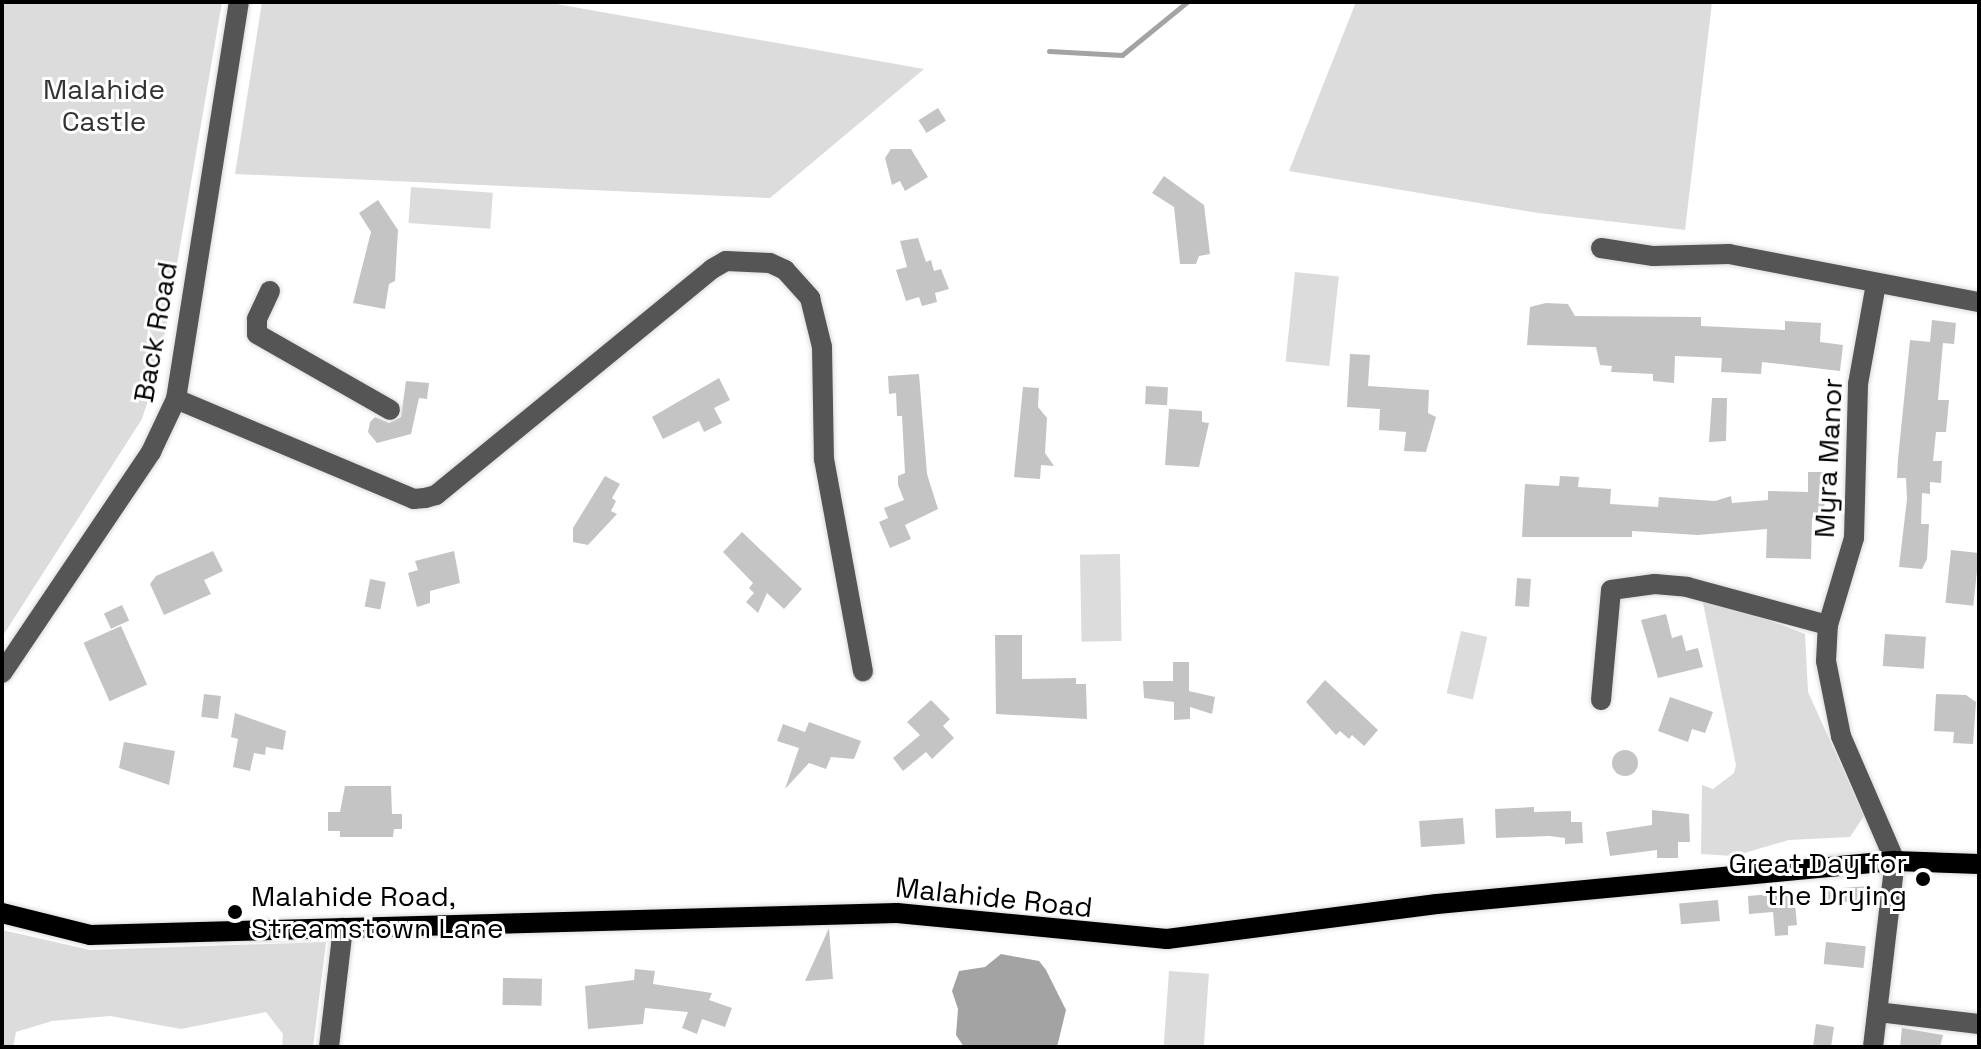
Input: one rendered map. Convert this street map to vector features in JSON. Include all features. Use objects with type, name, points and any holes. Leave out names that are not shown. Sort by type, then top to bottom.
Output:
[{"type":"main road","name":"Malahide Road","points":[[2,913],[90,935],[897,913],[1167,939],[1437,904],[1895,861],[1979,864]]},
{"type":"street","name":"Back Road","points":[[2,673],[151,452],[176,399],[239,2]]},
{"type":"street","points":[[1601,248],[1653,256],[1729,254],[1979,302]]},
{"type":"street","points":[[176,399],[414,499],[425,498],[436,495],[712,269],[726,261],[777,266],[810,298],[822,347],[824,459],[863,671]]},
{"type":"street","name":"Myra Manor","points":[[1876,284],[1858,384],[1854,538],[1828,625],[1826,661],[1841,736],[1895,861]]},
{"type":"street","points":[[270,291],[257,319],[257,334],[390,410]]},
{"type":"street","points":[[1601,700],[1611,590],[1655,584],[1687,587],[1828,625]]},
{"type":"street","points":[[1873,1047],[1895,861]]},
{"type":"street","points":[[329,1047],[343,928]]},
{"type":"street","points":[[1878,1012],[1979,1024]]},
{"type":"green space","name":"Malahide Castle","points":[[2,2],[222,2],[160,363],[142,419],[2,637]]},
{"type":"green space","points":[[262,2],[545,2],[924,69],[770,198],[235,174]]},
{"type":"green space","points":[[1356,2],[1712,2],[1685,230],[1538,213],[1289,171]]},
{"type":"green space","points":[[411,187],[493,193],[490,229],[408,223]]},
{"type":"green space","points":[[1295,272],[1339,277],[1329,366],[1286,362]]},
{"type":"green space","points":[[1120,554],[1122,641],[1082,642],[1080,555]]},
{"type":"green space","points":[[1703,603],[1740,609],[1805,634],[1808,692],[1864,816],[1850,837],[1789,840],[1734,856],[1701,854],[1702,785],[1713,789],[1734,773],[1736,765]]},
{"type":"green space","points":[[1461,631],[1487,637],[1473,699],[1447,693]]},
{"type":"green space","points":[[2,930],[90,950],[326,942],[313,1047],[282,1047],[283,1034],[266,1012],[181,1029],[110,1016],[52,1021],[16,1032],[13,1047],[2,1047]]},
{"type":"green space","points":[[1169,971],[1209,974],[1204,1047],[1164,1047]]},
{"type":"shaded area","points":[[1001,954],[1039,961],[1046,970],[1066,1010],[1057,1047],[964,1047],[956,1035],[958,1009],[952,991],[959,971],[985,967]]},
{"type":"building","points":[[938,108],[946,121],[926,133],[918,120]]},
{"type":"building","points":[[891,149],[911,149],[928,177],[905,191],[900,181],[892,185],[885,158]]},
{"type":"building","points":[[1164,176],[1204,205],[1210,254],[1199,256],[1196,264],[1180,264],[1174,207],[1152,193]]},
{"type":"building","points":[[378,200],[398,230],[395,281],[389,284],[385,309],[353,303],[371,232],[359,213]]},
{"type":"building","points":[[918,238],[926,262],[931,260],[934,271],[941,269],[949,289],[935,293],[937,302],[922,306],[919,297],[906,301],[896,270],[907,267],[900,241]]},
{"type":"building","points":[[1546,303],[1568,304],[1575,316],[1701,317],[1701,326],[1785,330],[1785,321],[1821,323],[1820,342],[1843,345],[1840,371],[1762,362],[1761,374],[1721,372],[1722,358],[1675,356],[1674,383],[1653,381],[1653,374],[1611,372],[1612,366],[1600,365],[1596,347],[1527,345],[1530,307]]},
{"type":"building","points":[[1932,320],[1956,323],[1954,344],[1943,343],[1938,400],[1949,400],[1946,432],[1936,432],[1933,461],[1942,461],[1941,483],[1930,482],[1930,494],[1922,493],[1921,524],[1929,524],[1927,559],[1922,569],[1899,567],[1907,499],[1906,478],[1897,478],[1910,340],[1930,342]]},
{"type":"building","points":[[1350,354],[1370,355],[1368,386],[1429,390],[1428,413],[1436,417],[1426,452],[1404,451],[1406,432],[1379,430],[1380,409],[1347,407]]},
{"type":"building","points":[[919,374],[927,474],[938,509],[905,525],[911,539],[890,548],[879,522],[888,518],[884,508],[904,500],[898,476],[905,473],[902,416],[897,416],[896,393],[889,394],[888,376]]},
{"type":"building","points":[[719,378],[730,400],[714,408],[722,423],[704,432],[699,421],[663,439],[652,417]]},
{"type":"building","points":[[406,381],[429,383],[427,399],[419,398],[411,434],[377,443],[368,432],[370,422],[375,417],[389,423],[401,417]]},
{"type":"building","points":[[1146,386],[1168,387],[1167,405],[1145,404]]},
{"type":"building","points":[[1023,387],[1039,388],[1038,407],[1047,418],[1045,453],[1054,466],[1041,465],[1040,479],[1014,477]]},
{"type":"building","points":[[1712,398],[1727,398],[1726,441],[1709,442]]},
{"type":"building","points":[[1169,409],[1202,411],[1202,422],[1209,423],[1199,467],[1165,465]]},
{"type":"building","points":[[1808,472],[1828,472],[1823,519],[1812,518],[1811,559],[1766,558],[1767,529],[1698,535],[1632,531],[1632,537],[1522,537],[1525,484],[1559,486],[1560,476],[1579,477],[1578,487],[1611,489],[1610,504],[1658,507],[1659,497],[1715,501],[1731,496],[1732,503],[1768,500],[1768,491],[1808,492]]},
{"type":"building","points":[[605,476],[620,484],[612,498],[616,501],[611,511],[617,514],[588,545],[573,542],[573,528]]},
{"type":"building","points":[[742,532],[802,589],[784,609],[767,593],[758,613],[746,602],[754,593],[749,588],[753,583],[723,552]]},
{"type":"building","points":[[1951,550],[1979,553],[1973,606],[1945,603]]},
{"type":"building","points":[[213,551],[223,571],[204,580],[211,594],[164,615],[150,584],[156,576]]},
{"type":"building","points":[[454,551],[460,583],[430,591],[430,603],[417,607],[408,573],[418,570],[415,561]]},
{"type":"building","points":[[1517,578],[1531,579],[1529,607],[1515,606]]},
{"type":"building","points":[[370,579],[386,582],[380,610],[365,606]]},
{"type":"building","points":[[122,605],[129,620],[111,629],[104,613]]},
{"type":"building","points":[[1666,614],[1672,638],[1682,635],[1686,651],[1698,648],[1703,667],[1658,678],[1641,620]]},
{"type":"building","points":[[121,626],[147,684],[110,701],[84,643]]},
{"type":"building","points":[[1885,634],[1926,637],[1924,669],[1883,666]]},
{"type":"building","points":[[995,635],[1022,635],[1022,679],[1076,678],[1076,684],[1086,684],[1087,719],[996,714]]},
{"type":"building","points":[[1173,662],[1189,662],[1189,691],[1215,697],[1212,714],[1190,707],[1190,719],[1174,720],[1174,702],[1144,698],[1143,681],[1173,681]]},
{"type":"building","points":[[1325,680],[1378,730],[1364,746],[1352,735],[1349,739],[1340,731],[1336,735],[1306,702]]},
{"type":"building","points":[[204,694],[221,696],[218,719],[201,717]]},
{"type":"building","points":[[1936,694],[1966,695],[1976,702],[1973,744],[1953,743],[1954,732],[1934,731]]},
{"type":"building","points":[[1670,697],[1713,712],[1705,733],[1692,729],[1688,742],[1658,731]]},
{"type":"building","points":[[931,700],[950,719],[943,726],[954,738],[932,759],[926,752],[903,771],[893,758],[920,735],[907,722]]},
{"type":"building","points":[[235,713],[286,731],[283,750],[266,747],[265,755],[254,753],[250,771],[233,767],[238,739],[231,737]]},
{"type":"building","points":[[809,722],[861,741],[854,759],[831,757],[826,769],[809,763],[785,789],[799,748],[777,741],[783,724],[805,732]]},
{"type":"building","points":[[124,742],[175,751],[169,785],[119,768]]},
{"type":"building","points":[[1625,750],[1634,754],[1638,763],[1634,772],[1625,776],[1616,772],[1612,763],[1616,754]]},
{"type":"building","points":[[345,786],[391,786],[392,814],[402,814],[402,829],[394,829],[393,837],[340,837],[340,831],[328,831],[328,812],[340,812]]},
{"type":"building","points":[[1534,807],[1534,812],[1571,811],[1571,822],[1582,822],[1583,843],[1565,844],[1565,838],[1549,836],[1496,838],[1495,809]]},
{"type":"building","points":[[1652,810],[1689,814],[1690,842],[1678,842],[1678,858],[1657,858],[1657,850],[1610,856],[1606,832],[1652,825]]},
{"type":"building","points":[[1463,818],[1465,844],[1421,847],[1419,821]]},
{"type":"building","points":[[1870,886],[1871,900],[1825,903],[1824,889]]},
{"type":"building","points":[[1794,892],[1797,925],[1788,926],[1788,935],[1775,936],[1773,912],[1749,914],[1748,896]]},
{"type":"building","points":[[1718,900],[1720,921],[1681,924],[1679,903]]},
{"type":"building","points":[[829,928],[833,979],[805,981]]},
{"type":"building","points":[[1826,942],[1866,946],[1863,968],[1824,964]]},
{"type":"building","points":[[635,969],[655,971],[653,984],[712,993],[709,1000],[732,1008],[725,1027],[702,1019],[697,1034],[682,1028],[688,1012],[645,1008],[643,1024],[588,1029],[585,986],[634,980]]},
{"type":"building","points":[[503,978],[542,979],[542,1006],[503,1005]]},
{"type":"building","points":[[1816,1024],[1834,1027],[1831,1047],[1813,1047]]},
{"type":"building","points":[[1902,1028],[1943,1035],[1940,1047],[1900,1047]]},
{"type":"waterway","points":[[1049,51],[1122,55],[1187,2]]},
{"type":"place","name":"Great Day for the Drying","points":[[1923,879]]},
{"type":"place","name":"Malahide Road, Streamstown Lane","points":[[235,912]]}]
